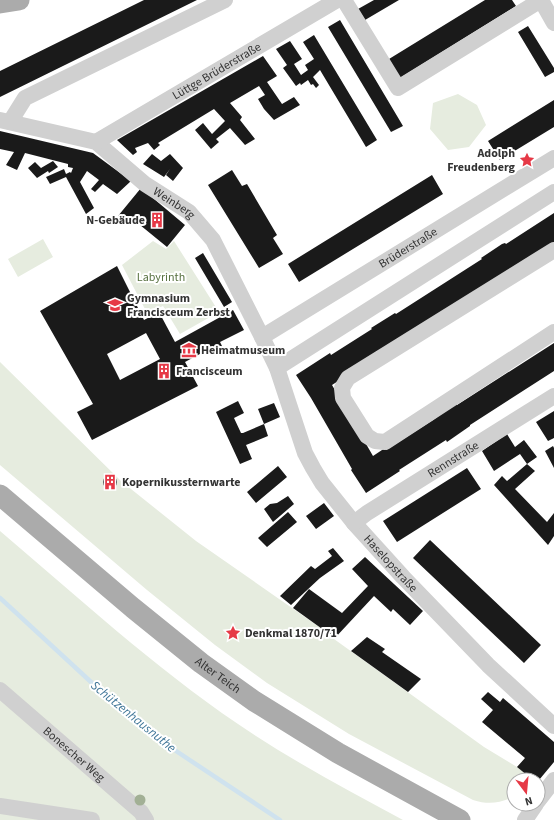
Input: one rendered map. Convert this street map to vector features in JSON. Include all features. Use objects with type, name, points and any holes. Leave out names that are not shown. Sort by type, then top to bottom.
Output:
[{"type":"main road","points":[[0,3],[19,0]]},
{"type":"main road","name":"Alter Teich","points":[[0,495],[133,608],[201,663],[254,701],[338,753],[460,820]]},
{"type":"street","points":[[5,121],[25,98],[225,0]]},
{"type":"street","name":"Lüttge Brüderstraße","points":[[96,142],[337,0]]},
{"type":"street","points":[[344,0],[398,88],[541,0],[554,23]]},
{"type":"street","name":"Weinberg","points":[[5,121],[96,142],[145,184],[189,212],[213,240],[277,368]]},
{"type":"street","name":"Brüderstraße","points":[[262,337],[554,158]]},
{"type":"street","points":[[277,368],[554,192]]},
{"type":"street","points":[[554,250],[348,378],[342,388],[343,398],[367,436],[375,441],[385,442],[554,332]]},
{"type":"street","name":"Haselopstraße","points":[[277,368],[305,453],[312,468],[334,499],[403,577],[488,665],[554,726]]},
{"type":"street","name":"Rennstraße","points":[[354,523],[367,513],[554,396]]},
{"type":"street","name":"Bonescher Weg","points":[[0,690],[141,812],[146,820]]},
{"type":"street","points":[[546,790],[554,780]]},
{"type":"street","points":[[0,806],[92,820]]},
{"type":"green space","points":[[458,94],[477,105],[486,125],[469,147],[448,150],[430,129],[433,103]]},
{"type":"green space","points":[[43,239],[53,257],[18,277],[8,259]]},
{"type":"green space","name":"Labyrinth","points":[[153,241],[166,249],[174,241],[219,312],[180,334],[163,306],[147,313],[122,265]]},
{"type":"green space","points":[[0,362],[121,481],[196,541],[325,631],[484,747],[523,772],[506,772],[506,800],[489,803],[473,800],[349,734],[267,683],[215,645],[147,590],[0,465]]},
{"type":"green space","points":[[0,531],[146,655],[207,702],[238,724],[299,762],[403,820],[0,820]]},
{"type":"building","points":[[144,0],[197,0],[0,97],[0,71]]},
{"type":"building","points":[[374,0],[399,0],[365,20],[358,9]]},
{"type":"building","points":[[485,0],[512,0],[516,6],[400,78],[389,59]]},
{"type":"building","points":[[340,20],[403,126],[391,132],[328,27]]},
{"type":"building","points":[[528,26],[554,68],[554,72],[545,77],[518,32]]},
{"type":"building","points":[[314,35],[377,140],[366,147],[320,70],[313,77],[319,85],[316,88],[313,84],[311,85],[308,80],[301,85],[300,83],[296,86],[283,68],[287,65],[276,49],[290,41],[302,59],[294,64],[301,75],[308,70],[305,65],[314,59],[303,42]]},
{"type":"building","points":[[263,56],[277,76],[267,82],[282,104],[294,97],[300,105],[274,120],[264,109],[258,99],[265,95],[259,86],[230,103],[242,117],[240,120],[255,139],[245,145],[230,128],[216,139],[219,142],[211,149],[195,130],[203,123],[212,134],[225,121],[214,109],[158,143],[160,145],[154,150],[148,143],[135,148],[137,152],[133,155],[117,140]]},
{"type":"building","points":[[554,100],[554,127],[500,160],[488,141]]},
{"type":"building","points":[[0,131],[93,153],[131,181],[117,194],[103,184],[95,192],[91,189],[99,180],[87,171],[80,182],[94,208],[86,214],[66,177],[50,184],[46,177],[64,169],[66,174],[71,173],[73,168],[68,167],[68,164],[25,153],[17,170],[6,165],[14,152],[0,149]]},
{"type":"building","points":[[152,154],[161,161],[170,154],[183,168],[173,181],[166,175],[170,169],[164,177],[143,164]]},
{"type":"building","points":[[53,161],[58,167],[37,178],[28,168],[35,162],[41,168]]},
{"type":"building","points":[[232,170],[242,186],[247,184],[277,235],[273,238],[283,254],[259,268],[208,185]]},
{"type":"building","points":[[432,175],[443,194],[299,282],[288,264]]},
{"type":"building","name":"N-Gebäude","points":[[141,188],[185,225],[167,247],[129,216],[124,221],[118,216]]},
{"type":"building","points":[[554,213],[554,242],[332,385],[373,456],[385,448],[386,450],[433,420],[456,403],[457,405],[554,343],[554,371],[470,425],[447,442],[446,440],[399,470],[400,471],[366,493],[296,375],[330,353],[331,355],[372,329],[371,328],[395,313],[396,314],[482,259],[481,258],[502,244],[506,244]]},
{"type":"building","points":[[203,253],[232,302],[224,307],[195,258]]},
{"type":"building","points":[[117,266],[144,320],[159,312],[175,342],[233,310],[244,330],[220,342],[222,346],[221,350],[217,352],[213,351],[211,348],[185,362],[198,386],[92,440],[77,412],[93,404],[40,311]],"holes":[[[146,333],[160,359],[120,380],[107,354]]]},
{"type":"building","points":[[238,401],[244,413],[234,418],[241,433],[264,424],[268,436],[246,445],[252,459],[240,464],[216,412]]},
{"type":"building","points":[[274,403],[280,417],[264,424],[258,409]]},
{"type":"building","points":[[554,411],[554,438],[548,441],[536,422]]},
{"type":"building","points":[[507,434],[515,447],[524,440],[537,457],[527,464],[520,454],[494,471],[482,451]]},
{"type":"building","points":[[553,446],[554,448],[554,468],[545,451]]},
{"type":"building","points":[[527,464],[535,471],[515,489],[547,522],[554,513],[554,536],[548,545],[494,485],[502,476],[507,481]]},
{"type":"building","points":[[278,466],[287,477],[256,503],[247,492]]},
{"type":"building","points":[[467,468],[481,489],[397,542],[383,521]]},
{"type":"building","name":"Kopernikussternwarte","points":[[107,475],[113,475],[117,479],[117,485],[113,489],[107,489],[103,485],[103,479]]},
{"type":"building","points":[[288,496],[294,504],[273,522],[264,509],[270,504],[277,503]]},
{"type":"building","points":[[324,503],[334,516],[316,529],[306,516]]},
{"type":"building","points":[[288,512],[297,522],[267,547],[258,538]]},
{"type":"building","points":[[430,540],[541,645],[524,663],[413,558]]},
{"type":"building","points":[[333,548],[344,561],[320,578],[291,605],[280,596],[311,566],[315,569],[332,556],[328,551]]},
{"type":"building","points":[[365,557],[423,611],[410,625],[393,609],[391,612],[374,596],[334,639],[293,608],[309,589],[342,613],[368,586],[352,569]]},
{"type":"building","points":[[367,637],[385,649],[382,652],[421,679],[408,692],[351,651]]},
{"type":"building","points":[[488,692],[500,702],[503,698],[554,742],[554,762],[546,772],[523,772],[517,767],[525,758],[482,722],[493,710],[481,699]]},
{"type":"waterway","name":"Schützenhausnuthe","points":[[0,598],[104,694],[158,739],[280,820]]},
{"type":"place","name":"Adolph Freudenberg","points":[[527,160]]},
{"type":"place","name":"N-Gebäude","points":[[157,220]]},
{"type":"place","name":"Gymnasium Francisceum Zerbst","points":[[115,305]]},
{"type":"place","name":"Heimatmuseum","points":[[189,350]]},
{"type":"place","name":"Francisceum","points":[[164,371]]},
{"type":"place","name":"Kopernikussternwarte","points":[[110,482]]},
{"type":"place","name":"Denkmal 1870/71","points":[[233,633]]}]
